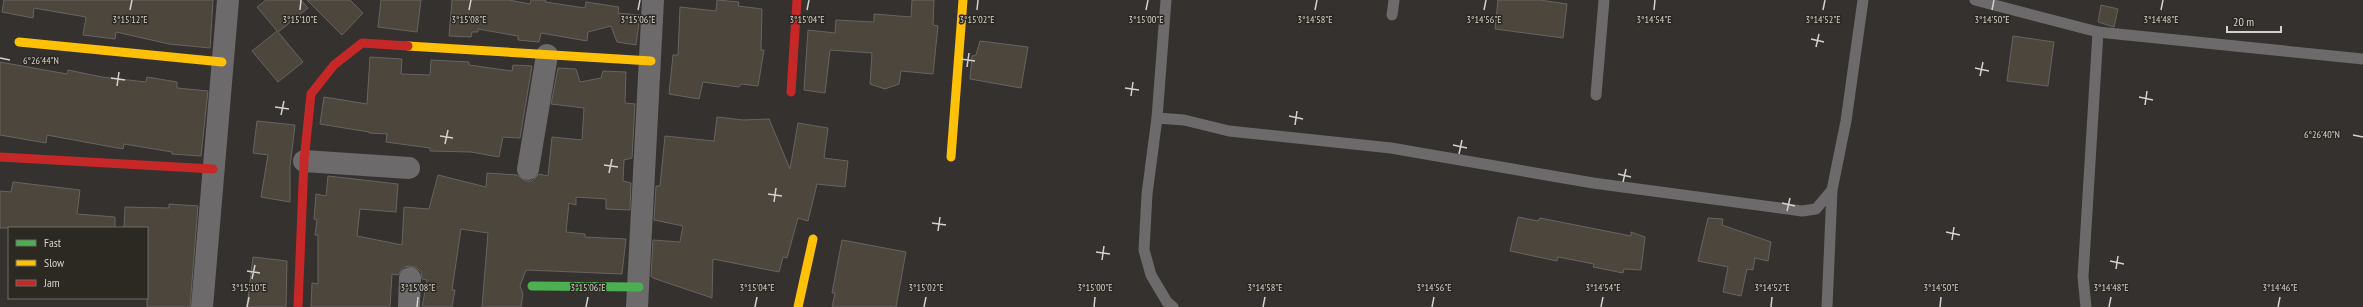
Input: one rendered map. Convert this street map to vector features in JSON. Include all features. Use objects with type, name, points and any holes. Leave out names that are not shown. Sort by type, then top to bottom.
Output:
[{"type":"street","points":[[202,307],[228,0]]},
{"type":"street","points":[[532,286],[638,297],[653,0]]},
{"type":"street","points":[[791,92],[797,0]]},
{"type":"street","points":[[951,157],[964,0]]},
{"type":"street","points":[[19,42],[222,62]]},
{"type":"street","points":[[298,307],[304,161],[311,94],[334,65],[362,43],[651,61]]},
{"type":"street","points":[[528,169],[547,55]]},
{"type":"street","points":[[0,157],[213,169]]},
{"type":"street","points":[[304,161],[409,168]]},
{"type":"street","points":[[798,307],[813,239]]},
{"type":"street","points":[[409,307],[410,278]]},
{"type":"lane","points":[[1166,0],[1157,118],[1147,194],[1144,250],[1151,275],[1173,307]]},
{"type":"lane","points":[[1392,15],[1394,0]]},
{"type":"lane","points":[[1596,95],[1604,0]]},
{"type":"lane","points":[[1827,307],[1832,190],[1846,120],[1863,0]]},
{"type":"lane","points":[[1975,0],[2098,32],[2363,59]]},
{"type":"lane","points":[[2086,307],[2083,277],[2098,32]]},
{"type":"lane","points":[[1157,118],[1184,120],[1229,131],[1391,148],[1593,183],[1802,211],[1816,209],[1832,190]]},
{"type":"building","points":[[4,0],[213,0],[210,48],[169,44],[116,32],[115,39],[83,35],[86,17],[34,8],[33,18],[2,12]]},
{"type":"building","points":[[266,0],[301,0],[308,8],[278,32],[303,62],[278,82],[252,51],[277,31],[257,7]]},
{"type":"building","points":[[307,0],[350,0],[363,13],[342,35]]},
{"type":"building","points":[[381,0],[421,0],[417,32],[378,27]]},
{"type":"building","points":[[452,0],[509,0],[530,4],[531,0],[546,0],[545,2],[585,8],[586,2],[619,7],[618,13],[640,15],[636,45],[617,42],[611,26],[588,32],[587,41],[541,33],[539,42],[518,40],[518,36],[478,29],[478,32],[472,32],[471,37],[449,36]]},
{"type":"building","points":[[717,0],[739,2],[738,6],[762,9],[761,50],[764,50],[758,86],[741,84],[739,87],[703,82],[699,99],[669,94],[673,55],[678,55],[680,7],[716,11]]},
{"type":"building","points":[[912,0],[934,0],[933,25],[938,26],[933,74],[901,71],[899,84],[885,89],[870,84],[872,53],[830,50],[825,93],[804,90],[808,30],[835,33],[836,20],[874,22],[874,14],[911,17]]},
{"type":"building","points":[[1498,0],[1540,0],[1567,4],[1563,38],[1495,29]]},
{"type":"building","points":[[2101,5],[2118,9],[2114,27],[2098,22]]},
{"type":"building","points":[[2013,36],[2054,42],[2048,86],[2007,81]]},
{"type":"building","points":[[980,41],[1028,47],[1021,88],[970,79],[972,56],[976,55]]},
{"type":"building","points":[[370,57],[402,59],[401,74],[430,75],[431,60],[469,62],[469,65],[512,71],[513,65],[532,66],[520,138],[503,137],[499,157],[471,152],[430,151],[430,148],[386,142],[387,134],[369,133],[320,124],[324,97],[367,104]]},
{"type":"building","points":[[0,62],[67,74],[68,70],[102,77],[146,82],[147,77],[177,82],[177,88],[208,91],[201,156],[172,154],[172,152],[124,144],[123,149],[47,135],[46,143],[0,135]]},
{"type":"building","points":[[558,68],[576,69],[580,82],[601,78],[603,71],[626,72],[625,103],[635,104],[632,158],[624,160],[623,181],[631,183],[630,210],[606,209],[606,199],[576,197],[576,205],[569,203],[566,232],[585,234],[585,237],[626,239],[622,274],[526,270],[520,286],[523,294],[521,307],[482,307],[488,233],[461,229],[452,290],[455,290],[452,307],[422,307],[427,280],[422,279],[421,272],[417,268],[410,266],[404,267],[398,275],[392,274],[390,307],[311,307],[312,283],[318,284],[318,235],[315,235],[317,220],[314,219],[316,194],[326,196],[328,176],[398,184],[396,212],[360,209],[357,236],[402,245],[404,207],[429,209],[438,175],[486,187],[487,173],[517,175],[526,181],[532,181],[539,174],[548,176],[552,137],[582,140],[584,108],[551,104]]},
{"type":"building","points":[[717,117],[743,120],[769,119],[790,169],[798,123],[828,128],[824,158],[848,161],[845,187],[817,184],[808,221],[798,218],[787,258],[783,257],[779,272],[713,259],[712,298],[653,278],[651,276],[653,240],[680,242],[683,226],[654,220],[656,186],[660,186],[665,136],[714,141]]},
{"type":"building","points":[[257,121],[295,125],[290,167],[290,202],[261,197],[268,155],[253,153]]},
{"type":"building","points":[[13,182],[80,190],[77,214],[115,217],[115,227],[0,228],[0,191],[11,192]]},
{"type":"building","points":[[169,204],[198,206],[190,307],[147,307],[148,227],[124,227],[125,207],[169,208]]},
{"type":"building","points":[[1518,217],[1538,221],[1540,218],[1631,236],[1631,232],[1645,237],[1641,270],[1624,269],[1623,273],[1593,267],[1594,264],[1558,257],[1557,261],[1510,251]]},
{"type":"building","points":[[1708,218],[1723,219],[1722,225],[1771,242],[1768,261],[1755,258],[1753,270],[1747,269],[1741,296],[1723,292],[1728,267],[1698,261]]},
{"type":"building","points":[[842,240],[906,252],[896,307],[832,307],[835,293],[832,293]]},
{"type":"building","points":[[253,257],[287,261],[286,307],[247,307]]},
{"type":"traffic: fast","points":[[532,286],[639,287]]},
{"type":"traffic: slow","points":[[951,157],[963,0]]},
{"type":"traffic: slow","points":[[19,42],[222,62]]},
{"type":"traffic: slow","points":[[408,46],[651,61]]},
{"type":"traffic: slow","points":[[798,307],[813,239]]},
{"type":"traffic: jam","points":[[791,92],[797,0]]},
{"type":"traffic: jam","points":[[298,307],[304,161],[311,94],[334,65],[362,43],[408,46]]},
{"type":"traffic: jam","points":[[0,157],[213,169]]}]
